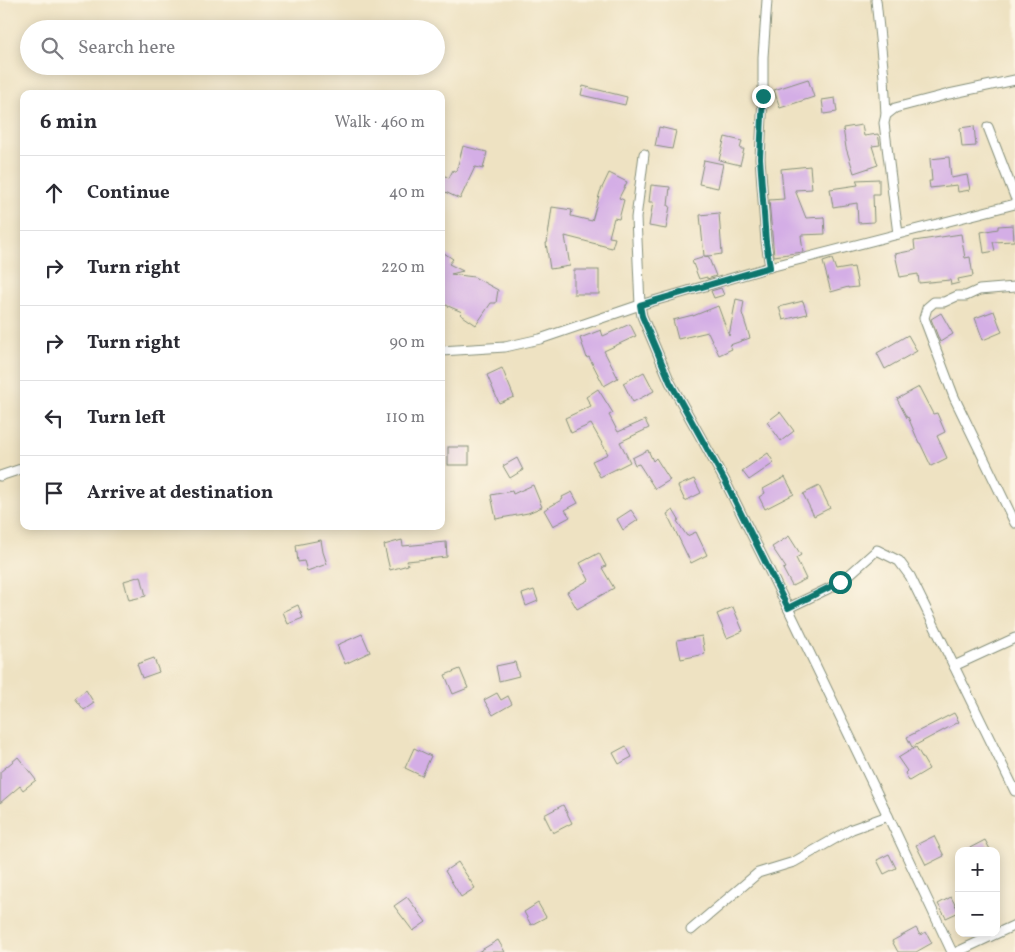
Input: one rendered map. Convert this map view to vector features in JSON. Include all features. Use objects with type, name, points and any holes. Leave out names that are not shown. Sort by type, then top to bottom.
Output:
[{"type":"street","points":[[767,0],[760,158],[766,242],[770,267]]},
{"type":"street","points":[[876,0],[884,76],[886,115],[884,123],[898,234]]},
{"type":"street","points":[[886,115],[895,108],[1015,80]]},
{"type":"street","points":[[988,127],[1015,196]]},
{"type":"street","points":[[644,154],[636,218],[642,316],[670,382],[725,481],[788,608],[952,952]]},
{"type":"street","points":[[445,351],[505,347],[540,339],[640,305],[770,267],[1015,204]]},
{"type":"street","points":[[1015,287],[979,290],[944,302],[934,302],[927,308],[924,318],[954,397],[1015,523]]},
{"type":"street","points":[[0,476],[20,469]]},
{"type":"street","points":[[788,608],[840,582],[877,550],[899,562],[910,576],[1014,786]]},
{"type":"street","points":[[954,666],[1015,638]]},
{"type":"street","points":[[691,930],[758,873],[794,862],[852,829],[888,816]]},
{"type":"street","points":[[957,952],[1015,924]]},
{"type":"building","points":[[808,79],[814,97],[780,108],[774,90]]},
{"type":"building","points":[[583,86],[627,97],[625,105],[581,95]]},
{"type":"building","points":[[835,98],[837,112],[824,114],[822,100]]},
{"type":"building","points":[[862,125],[864,136],[878,134],[880,145],[872,146],[878,165],[854,173],[846,148],[843,128]]},
{"type":"building","points":[[974,126],[976,146],[962,147],[960,128]]},
{"type":"building","points":[[659,127],[676,131],[672,149],[655,146]]},
{"type":"building","points":[[725,137],[742,141],[740,149],[744,149],[740,165],[719,160]]},
{"type":"building","points":[[463,146],[487,152],[483,169],[475,167],[460,199],[445,192],[445,176],[449,178],[453,170],[456,172]]},
{"type":"building","points":[[949,157],[951,178],[967,175],[970,190],[958,192],[957,185],[930,188],[929,181],[932,181],[930,159]]},
{"type":"building","points":[[704,160],[723,164],[718,188],[699,184]]},
{"type":"building","points":[[810,166],[812,189],[795,190],[806,218],[824,217],[825,234],[801,235],[803,252],[774,256],[769,200],[784,199],[781,169]]},
{"type":"building","points":[[609,173],[627,182],[619,198],[624,200],[619,219],[614,218],[609,237],[615,238],[612,248],[565,236],[570,266],[550,269],[546,243],[552,207],[572,210],[571,216],[592,221],[600,192]]},
{"type":"building","points":[[879,179],[879,194],[873,194],[874,222],[858,223],[857,203],[833,207],[830,189],[858,185],[856,180]]},
{"type":"building","points":[[651,185],[670,187],[668,206],[670,206],[666,229],[649,226],[653,202],[649,202]]},
{"type":"building","points":[[719,213],[722,254],[704,256],[700,215]]},
{"type":"building","points":[[1013,225],[1014,241],[993,242],[995,251],[984,253],[981,232],[998,229],[998,226]]},
{"type":"building","points":[[961,234],[965,258],[970,257],[973,276],[958,279],[959,283],[951,285],[950,280],[919,283],[918,274],[900,277],[895,254],[915,250],[914,241]]},
{"type":"building","points":[[445,254],[453,259],[449,264],[463,271],[451,274],[474,277],[498,290],[496,303],[491,303],[476,325],[460,314],[462,312],[445,305]]},
{"type":"building","points":[[708,256],[716,276],[699,279],[692,261]]},
{"type":"building","points":[[832,259],[836,270],[854,267],[858,287],[848,287],[831,292],[823,262]]},
{"type":"building","points":[[574,270],[599,270],[599,294],[574,294]]},
{"type":"building","points":[[721,288],[724,295],[714,298],[711,291]]},
{"type":"building","points":[[736,299],[744,301],[742,313],[750,338],[730,345],[732,349],[719,355],[708,332],[678,339],[673,320],[693,316],[718,306],[729,336]]},
{"type":"building","points":[[803,301],[807,314],[783,320],[779,307]]},
{"type":"building","points":[[994,311],[1002,332],[983,340],[975,318]]},
{"type":"building","points":[[941,313],[953,334],[940,342],[931,319]]},
{"type":"building","points":[[630,324],[636,336],[604,351],[618,378],[604,386],[589,357],[587,358],[580,338],[601,330],[603,336]]},
{"type":"building","points":[[908,335],[917,351],[885,369],[877,353]]},
{"type":"building","points":[[502,368],[514,397],[499,403],[487,375]]},
{"type":"building","points":[[644,372],[654,391],[633,402],[623,383]]},
{"type":"building","points":[[919,387],[933,414],[937,413],[945,432],[937,436],[947,458],[931,466],[908,417],[897,399]]},
{"type":"building","points":[[598,389],[613,413],[609,415],[618,432],[645,420],[649,428],[620,442],[630,462],[600,477],[592,461],[608,454],[591,424],[571,433],[565,418],[591,406],[586,397]]},
{"type":"building","points":[[780,412],[794,431],[781,441],[767,422]]},
{"type":"building","points":[[448,447],[469,447],[469,465],[448,465]]},
{"type":"building","points":[[648,450],[653,461],[656,458],[670,480],[655,489],[639,464],[635,465],[632,458]]},
{"type":"building","points":[[768,453],[774,463],[749,480],[742,471]]},
{"type":"building","points":[[517,458],[523,470],[510,478],[503,466]]},
{"type":"building","points":[[785,477],[794,494],[765,509],[759,497],[765,493],[763,489]]},
{"type":"building","points":[[694,479],[701,493],[685,501],[678,486]]},
{"type":"building","points":[[533,485],[542,507],[528,513],[496,519],[491,495],[512,491],[513,494]]},
{"type":"building","points":[[819,486],[830,508],[814,516],[803,494]]},
{"type":"building","points":[[572,492],[578,503],[565,510],[570,517],[553,526],[544,510]]},
{"type":"building","points":[[631,510],[638,520],[623,530],[617,519]]},
{"type":"building","points":[[673,510],[679,520],[677,521],[687,536],[696,532],[707,555],[691,563],[667,514]]},
{"type":"building","points":[[789,536],[801,555],[796,558],[806,579],[792,586],[783,569],[786,568],[772,547]]},
{"type":"building","points":[[321,540],[327,564],[307,571],[304,561],[298,562],[296,545]]},
{"type":"building","points":[[402,540],[403,546],[446,542],[447,557],[407,561],[408,565],[390,570],[384,545]]},
{"type":"building","points":[[599,553],[606,566],[602,568],[614,588],[577,609],[567,592],[589,580],[580,563]]},
{"type":"building","points":[[141,576],[146,596],[129,600],[124,581]]},
{"type":"building","points":[[534,590],[538,601],[526,606],[522,594]]},
{"type":"building","points":[[298,605],[303,618],[288,624],[283,612]]},
{"type":"building","points":[[733,607],[743,631],[727,638],[717,614]]},
{"type":"building","points":[[362,634],[370,652],[345,664],[337,645]]},
{"type":"building","points":[[702,636],[705,654],[681,659],[677,640]]},
{"type":"building","points":[[154,658],[159,672],[142,678],[137,664]]},
{"type":"building","points":[[515,662],[519,676],[499,681],[496,666]]},
{"type":"building","points":[[460,669],[468,688],[453,694],[445,675]]},
{"type":"building","points":[[86,690],[94,703],[84,710],[75,698]]},
{"type":"building","points":[[497,693],[501,700],[508,696],[512,704],[493,715],[484,700]]},
{"type":"building","points":[[954,713],[959,722],[912,747],[907,737]]},
{"type":"building","points":[[626,746],[632,757],[619,764],[613,753]]},
{"type":"building","points":[[916,747],[929,769],[909,781],[905,773],[907,771],[898,758]]},
{"type":"building","points":[[414,748],[431,756],[422,776],[405,768]]},
{"type":"building","points":[[18,757],[36,780],[23,790],[20,786],[0,803],[0,772]]},
{"type":"building","points":[[563,805],[572,823],[553,833],[544,815]]},
{"type":"building","points":[[934,836],[944,856],[926,865],[916,845]]},
{"type":"building","points":[[985,840],[989,847],[972,847]]},
{"type":"building","points":[[889,854],[896,868],[884,874],[877,860]]},
{"type":"building","points":[[458,862],[475,888],[461,897],[445,871]]},
{"type":"building","points":[[407,897],[426,922],[413,931],[394,906]]},
{"type":"building","points":[[951,897],[955,904],[955,914],[946,918],[938,904]]},
{"type":"building","points":[[538,903],[546,917],[531,925],[524,912]]},
{"type":"building","points":[[916,928],[920,935],[926,932],[932,943],[916,952],[898,952],[892,941]]},
{"type":"building","points":[[498,940],[505,952],[478,952]]},
{"type":"route","points":[[763,96],[760,158],[766,242],[770,267],[640,305],[642,316],[670,382],[725,481],[788,608],[840,582]]}]
